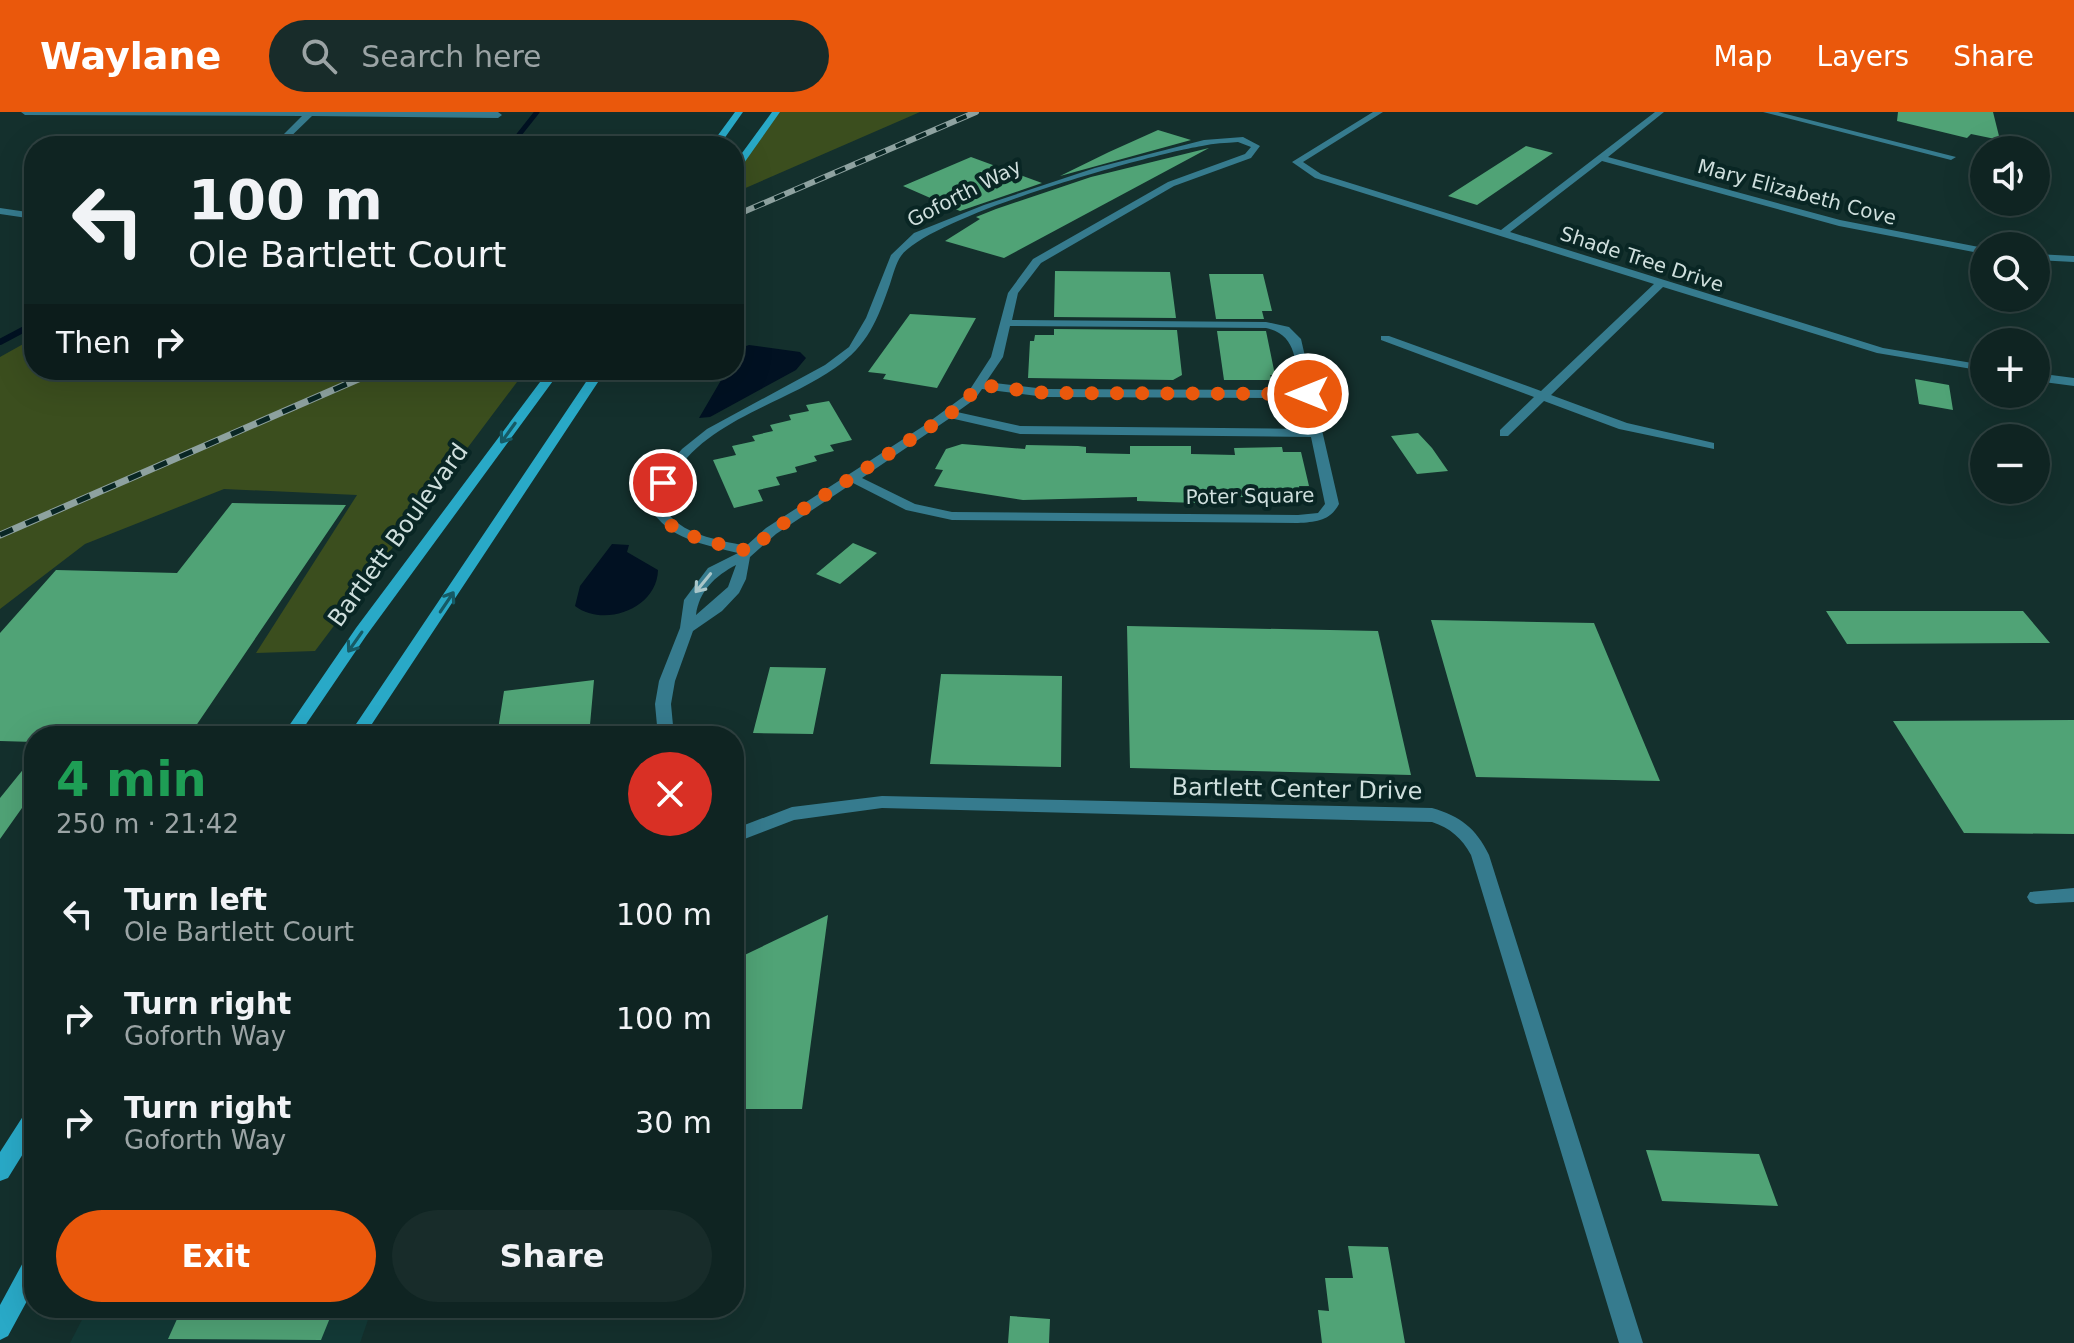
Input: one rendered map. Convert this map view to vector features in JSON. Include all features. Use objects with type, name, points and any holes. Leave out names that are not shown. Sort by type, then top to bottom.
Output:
[{"type":"main road","points":[[721,136],[739,112]]},
{"type":"main road","points":[[744,157],[776,112]]},
{"type":"main road","name":"Bartlett Boulevard","points":[[297,726],[361,632],[548,380]]},
{"type":"main road","points":[[363,726],[593,380]]},
{"type":"main road","points":[[0,1171],[24,1133]]},
{"type":"main road","points":[[0,1328],[24,1284]]},
{"type":"street","points":[[25,112],[498,115]]},
{"type":"street","name":"Shade Tree Drive","points":[[1379,112],[1297,162],[1318,176],[1659,285],[1881,351],[1970,366]]},
{"type":"street","points":[[1503,233],[1660,112]]},
{"type":"street","points":[[1767,112],[1951,157]]},
{"type":"street","points":[[287,136],[311,113]]},
{"type":"street","points":[[665,726],[663,704],[672,664],[687,628],[688,610],[698,588],[713,571],[746,553],[771,531],[950,414],[981,385],[997,357],[1018,283],[1037,261],[1171,184],[1248,156],[1256,146],[1247,127]]},
{"type":"street","name":"Mary Elizabeth Cove","points":[[1602,158],[1834,222],[1919,242],[1970,249]]},
{"type":"street","name":"Goforth Way","points":[[746,553],[682,531],[659,516],[655,503],[657,495],[681,458],[709,435],[856,347],[896,255],[913,238],[1038,175]]},
{"type":"street","points":[[0,211],[24,215]]},
{"type":"street","points":[[2050,258],[2074,259]]},
{"type":"street","points":[[1504,433],[1659,285]]},
{"type":"street","name":"Poter Square","points":[[852,478],[911,507],[952,516],[1314,518],[1322,516],[1332,504],[1295,339],[1279,327],[1005,323]]},
{"type":"street","points":[[1385,338],[1651,434],[1710,446]]},
{"type":"street","points":[[2050,379],[2074,382]]},
{"type":"street","points":[[981,385],[1045,393],[1308,394]]},
{"type":"street","points":[[950,414],[1020,430],[1316,433]]},
{"type":"street","points":[[687,628],[727,599],[741,577],[746,553]]},
{"type":"street","name":"Bartlett Center Drive","points":[[744,832],[792,814],[882,802],[1432,815],[1455,823],[1470,835],[1480,855],[1631,1343]]},
{"type":"street","points":[[2036,897],[2074,895]]},
{"type":"shaded area","points":[[744,347],[800,352],[806,358],[796,370],[710,417],[699,418],[721,380],[744,380]]},
{"type":"shaded area","points":[[612,544],[629,545],[627,552],[658,570],[655,584],[649,595],[627,611],[614,615],[587,612],[575,606],[580,586]]},
{"type":"shaded area","points":[[83,1318],[369,1318],[360,1343],[70,1343]]},
{"type":"green space","points":[[776,112],[920,112],[744,189],[744,157]]},
{"type":"green space","points":[[24,344],[24,380],[518,380],[315,651],[256,653],[357,495],[224,489],[85,544],[0,609],[0,357]]},
{"type":"building","points":[[1898,112],[1993,112],[1999,136],[1971,134],[1967,138],[1897,121]]},
{"type":"building","points":[[1158,130],[1191,140],[1060,176],[1109,152]]},
{"type":"building","points":[[1526,146],[1553,153],[1477,205],[1448,196]]},
{"type":"building","points":[[1209,148],[1004,258],[945,241],[980,219],[976,217],[996,209],[1091,177]]},
{"type":"building","points":[[971,157],[1042,183],[960,211],[903,186]]},
{"type":"building","points":[[1055,271],[1170,272],[1176,318],[1054,317]]},
{"type":"building","points":[[1209,274],[1263,274],[1272,311],[1262,311],[1264,319],[1216,319]]},
{"type":"building","points":[[910,314],[976,318],[937,388],[883,379],[886,374],[868,372]]},
{"type":"building","points":[[1054,329],[1177,330],[1182,375],[1173,380],[1028,378],[1030,341],[1034,341],[1035,335],[1054,335]]},
{"type":"building","points":[[1217,331],[1266,331],[1275,375],[1270,375],[1272,380],[1224,380]]},
{"type":"building","points":[[1915,379],[1949,385],[1953,410],[1919,404]]},
{"type":"building","points":[[829,401],[852,440],[830,445],[834,451],[814,456],[817,461],[795,467],[797,472],[776,477],[780,485],[758,490],[763,501],[734,508],[713,460],[736,455],[732,446],[755,441],[752,436],[773,431],[770,425],[791,420],[789,415],[809,411],[806,405]]},
{"type":"building","points":[[1418,433],[1448,471],[1417,474],[1391,436]]},
{"type":"building","points":[[962,444],[1025,449],[1026,445],[1078,446],[1086,447],[1086,453],[1130,454],[1130,446],[1191,446],[1191,454],[1235,455],[1234,448],[1282,447],[1283,452],[1301,452],[1309,486],[1299,486],[1302,500],[1246,502],[1246,497],[1196,497],[1197,503],[1137,501],[1137,497],[1023,500],[934,486],[943,470],[935,469],[946,449]]},
{"type":"building","points":[[232,503],[346,505],[196,726],[24,726],[24,742],[0,741],[0,633],[56,570],[177,573]]},
{"type":"building","points":[[853,543],[877,553],[840,584],[816,574]]},
{"type":"building","points":[[1826,611],[2023,611],[2050,643],[1847,644]]},
{"type":"building","points":[[1431,620],[1594,623],[1660,781],[1476,777]]},
{"type":"building","points":[[1127,626],[1378,631],[1411,775],[1130,768]]},
{"type":"building","points":[[770,667],[826,668],[813,734],[753,733]]},
{"type":"building","points":[[941,674],[1062,676],[1061,767],[930,764]]},
{"type":"building","points":[[594,680],[590,726],[499,726],[504,691]]},
{"type":"building","points":[[2074,720],[2074,834],[1964,833],[1893,721]]},
{"type":"building","points":[[24,768],[24,805],[0,839],[0,798]]},
{"type":"building","points":[[828,915],[802,1109],[744,1109],[744,955]]},
{"type":"building","points":[[1646,1150],[1759,1154],[1778,1206],[1662,1201]]},
{"type":"building","points":[[1348,1246],[1388,1247],[1405,1343],[1322,1343],[1318,1310],[1329,1311],[1325,1278],[1353,1278]]},
{"type":"building","points":[[1010,1316],[1050,1319],[1049,1343],[1008,1343]]},
{"type":"building","points":[[177,1318],[330,1318],[321,1340],[168,1339]]},
{"type":"waterway","points":[[518,136],[537,112]]},
{"type":"waterway","points":[[0,342],[24,329]]},
{"type":"railway","points":[[744,212],[976,112]]},
{"type":"railway","points":[[0,535],[356,380]]},
{"type":"route","points":[[663,483],[655,503],[663,520],[682,531],[748,551],[794,515],[950,414],[981,385],[1045,393],[1308,394]]}]
